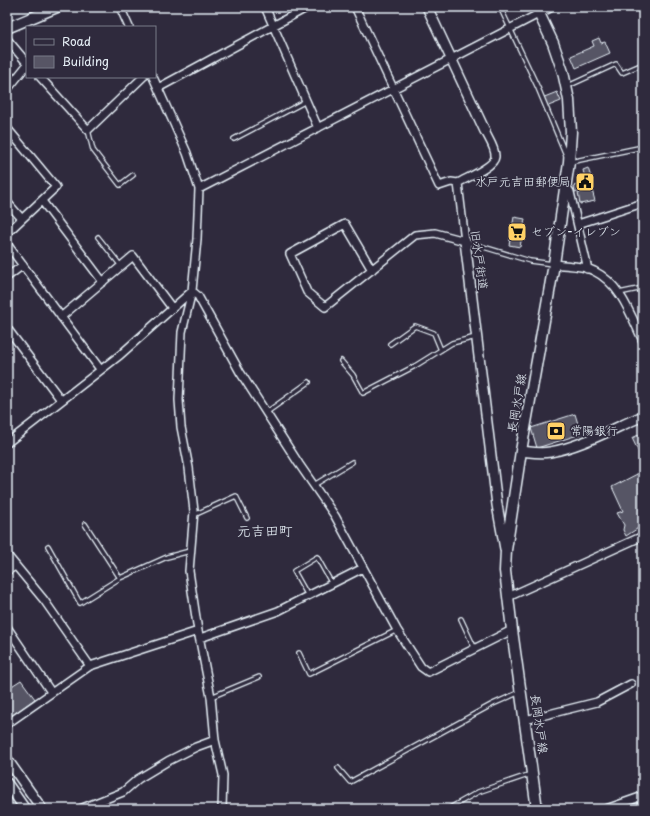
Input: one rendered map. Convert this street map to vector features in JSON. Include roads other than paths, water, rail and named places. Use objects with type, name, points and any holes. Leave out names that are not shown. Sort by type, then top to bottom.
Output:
[{"type":"main road","points":[[7,16],[28,7]]},
{"type":"main road","points":[[7,28],[57,7]]},
{"type":"main road","name":"長岡水戸線","points":[[537,809],[508,597],[505,571],[506,550],[521,451],[554,264],[570,162],[571,119],[567,86],[563,72],[553,43],[538,10]]},
{"type":"street","points":[[120,7],[129,26]]},
{"type":"street","points":[[265,7],[318,128]]},
{"type":"street","points":[[158,88],[308,7]]},
{"type":"street","points":[[355,7],[439,186],[450,182],[458,183],[489,166],[495,157],[494,150],[485,130],[427,7]]},
{"type":"street","points":[[199,189],[510,28],[538,10],[552,7]]},
{"type":"street","points":[[7,39],[26,63]]},
{"type":"street","points":[[7,90],[26,65]]},
{"type":"street","points":[[41,78],[88,130],[142,78]]},
{"type":"street","points":[[153,78],[187,152],[199,189],[197,239],[192,291],[182,332],[179,400],[181,428],[189,468],[194,515],[189,571],[210,697],[215,740],[223,775],[222,809]]},
{"type":"street","points":[[7,128],[56,187],[42,202],[7,233]]},
{"type":"street","name":"旧水戸街道","points":[[458,183],[498,511],[506,550]]},
{"type":"street","points":[[566,186],[570,192],[588,265],[587,269]]},
{"type":"street","points":[[7,202],[22,219]]},
{"type":"street","points":[[42,202],[103,282]]},
{"type":"street","points":[[578,224],[643,204]]},
{"type":"street","points":[[372,270],[345,224],[290,254],[307,292],[325,308],[372,270],[415,235],[435,233],[465,241]]},
{"type":"street","points":[[7,244],[100,369]]},
{"type":"street","points":[[61,317],[133,256],[172,308]]},
{"type":"street","points":[[554,264],[587,269],[602,276],[619,293],[643,341]]},
{"type":"street","points":[[7,277],[23,265]]},
{"type":"street","points":[[7,443],[120,354],[192,291]]},
{"type":"street","points":[[192,291],[198,296],[240,372],[335,516],[397,630],[421,667],[428,672],[512,630]]},
{"type":"street","points":[[7,329],[61,400]]},
{"type":"street","points":[[521,451],[539,453],[562,449],[643,416]]},
{"type":"street","points":[[508,597],[643,536]]},
{"type":"street","points":[[7,555],[44,600],[90,666]]},
{"type":"street","points":[[7,571],[15,566]]},
{"type":"street","points":[[7,724],[90,666],[278,611],[363,568]]},
{"type":"street","points":[[7,627],[52,692]]},
{"type":"street","points":[[525,720],[597,702],[631,684]]},
{"type":"street","points":[[80,809],[123,792],[138,779],[168,761],[196,747],[215,740]]},
{"type":"street","points":[[7,759],[42,809]]},
{"type":"street","points":[[7,784],[25,809]]},
{"type":"street","points":[[606,809],[643,796]]},
{"type":"lane","points":[[500,7],[538,88],[570,162],[643,147]]},
{"type":"lane","points":[[567,86],[616,64],[622,73],[641,64],[643,73]]},
{"type":"lane","points":[[234,139],[306,101]]},
{"type":"lane","points":[[88,130],[93,150],[120,184],[133,176]]},
{"type":"lane","points":[[98,237],[121,266]]},
{"type":"lane","points":[[465,241],[530,261],[554,264]]},
{"type":"lane","points":[[619,293],[643,288]]},
{"type":"lane","points":[[390,344],[415,326],[434,333],[441,350]]},
{"type":"lane","points":[[341,361],[364,393],[415,366],[452,343],[477,336]]},
{"type":"lane","points":[[267,412],[309,382]]},
{"type":"lane","points":[[314,485],[352,462]]},
{"type":"lane","points":[[194,515],[236,496],[247,518]]},
{"type":"lane","points":[[85,524],[120,578]]},
{"type":"lane","points":[[48,546],[80,603],[120,578],[166,557],[190,551]]},
{"type":"lane","points":[[308,596],[294,571],[317,557],[332,584]]},
{"type":"lane","points":[[461,619],[476,649]]},
{"type":"lane","points":[[299,653],[309,674],[397,630]]},
{"type":"lane","points":[[210,697],[259,677]]},
{"type":"lane","points":[[338,768],[350,782],[493,704],[521,692]]},
{"type":"lane","points":[[448,809],[478,792],[533,774]]},
{"type":"place","name":"水戸元吉田郵便局","points":[[585,182]]},
{"type":"place","name":"セブン-イレブン","points":[[517,232]]},
{"type":"place","name":"常陽銀行","points":[[556,431]]},
{"type":"district","name":"元吉田町","points":[[265,531]]}]
